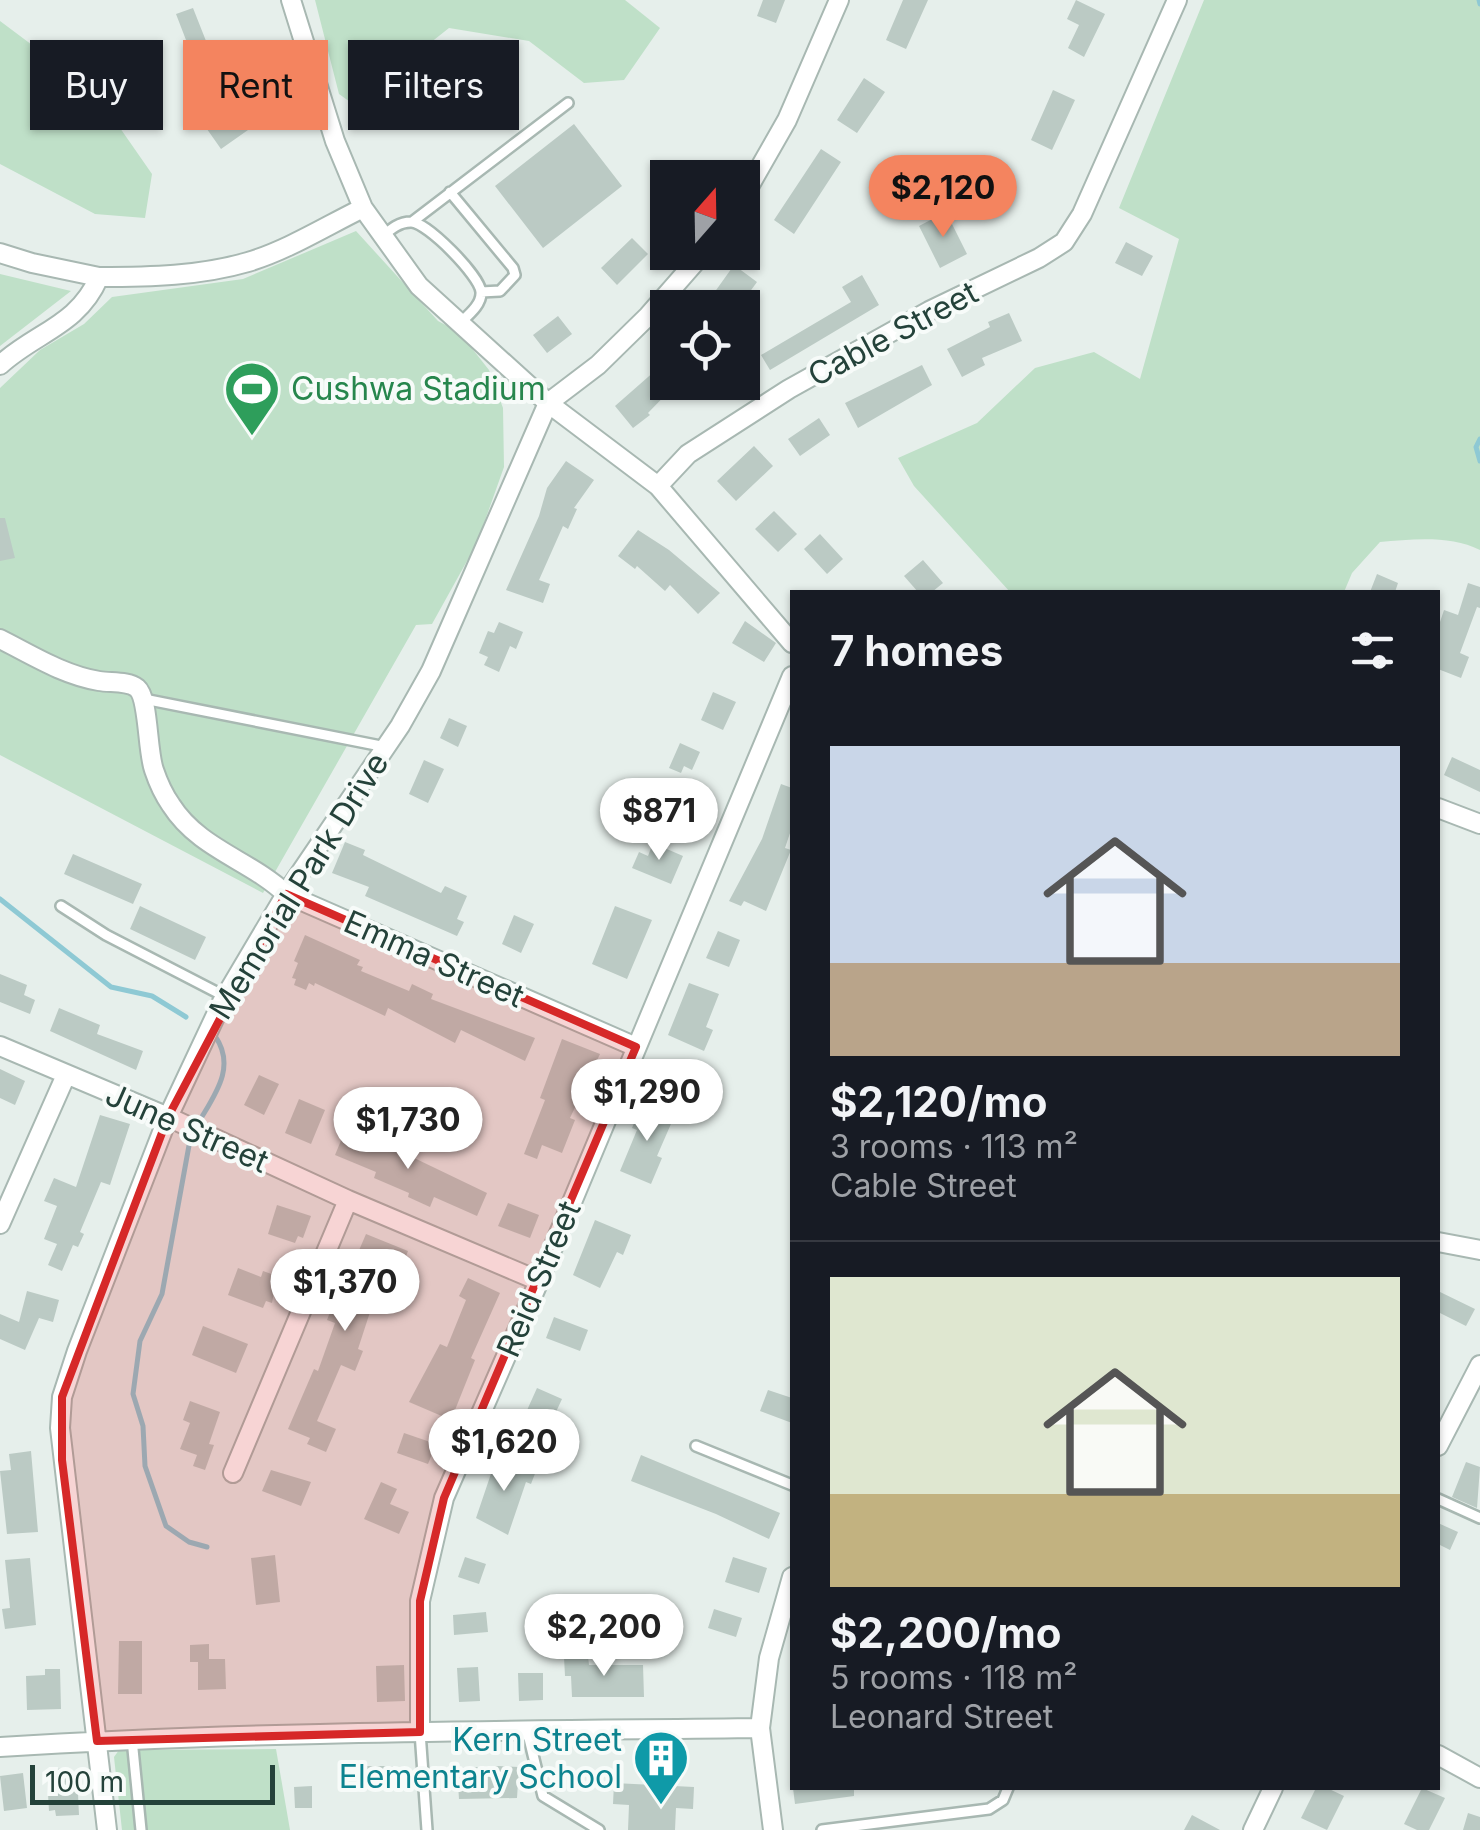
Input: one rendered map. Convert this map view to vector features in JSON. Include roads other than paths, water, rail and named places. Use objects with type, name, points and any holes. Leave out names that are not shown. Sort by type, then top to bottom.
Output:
[{"type":"street","points":[[291,0],[303,40]]},
{"type":"street","points":[[760,167],[787,120],[839,0]]},
{"type":"street","name":"Cable Street","points":[[658,486],[688,454],[789,389],[1064,242],[1082,214],[1178,0]]},
{"type":"street","points":[[328,119],[363,208],[419,286],[548,403],[658,486],[790,641]]},
{"type":"street","points":[[0,253],[100,276],[213,271],[240,264],[363,208]]},
{"type":"street","name":"Memorial Park Drive","points":[[107,1830],[62,1460],[62,1397],[77,1351],[168,1117],[226,997],[286,894],[386,746],[431,671],[548,403],[598,365],[688,270]]},
{"type":"street","points":[[0,365],[80,310],[100,276]]},
{"type":"street","points":[[0,639],[86,679],[131,685],[140,690],[144,699]]},
{"type":"street","name":"Reid Street","points":[[420,1732],[420,1601],[444,1498],[540,1281],[790,681]]},
{"type":"street","name":"Emma Street","points":[[144,699],[146,737],[154,770],[169,803],[187,828],[268,877],[286,894],[636,1047]]},
{"type":"street","points":[[1440,809],[1480,824]]},
{"type":"street","name":"June Street","points":[[0,1046],[540,1281]]},
{"type":"street","points":[[0,1224],[66,1076]]},
{"type":"street","points":[[233,1473],[348,1200]]},
{"type":"street","points":[[1440,1242],[1480,1250]]},
{"type":"street","points":[[1440,1442],[1480,1365]]},
{"type":"street","points":[[773,1830],[760,1728],[769,1658],[790,1584]]},
{"type":"street","points":[[0,1747],[420,1732],[760,1728]]},
{"type":"street","points":[[1440,1756],[1480,1778]]},
{"type":"street","points":[[1253,1830],[1272,1790]]},
{"type":"lane","points":[[383,236],[396,226],[412,222],[568,103]]},
{"type":"lane","points":[[450,192],[513,268],[515,276],[500,290],[481,292]]},
{"type":"lane","points":[[412,222],[436,234],[478,282],[479,302],[459,324]]},
{"type":"lane","points":[[144,699],[386,746]]},
{"type":"lane","points":[[61,906],[106,935],[226,997]]},
{"type":"lane","points":[[696,1446],[790,1484]]},
{"type":"lane","points":[[1440,1500],[1480,1518]]},
{"type":"lane","points":[[527,1730],[543,1796],[599,1830]]},
{"type":"lane","points":[[420,1732],[427,1830]]},
{"type":"lane","points":[[132,1740],[141,1830]]},
{"type":"lane","points":[[822,1830],[989,1810],[1007,1790]]},
{"type":"waterway","points":[[1479,0],[1480,4]]},
{"type":"waterway","points":[[1480,439],[1476,447],[1480,461]]},
{"type":"waterway","points":[[0,899],[111,987],[152,996],[186,1017]]},
{"type":"waterway","points":[[200,1120],[224,1069],[215,1036]]},
{"type":"waterway","points":[[190,1140],[162,1294],[140,1341],[133,1394],[143,1426],[145,1466],[166,1526],[189,1542],[207,1547]]},
{"type":"place","name":"Cushwa Stadium","points":[[252,438]]},
{"type":"place","name":"Kern Street Elementary School","points":[[661,1807]]}]
